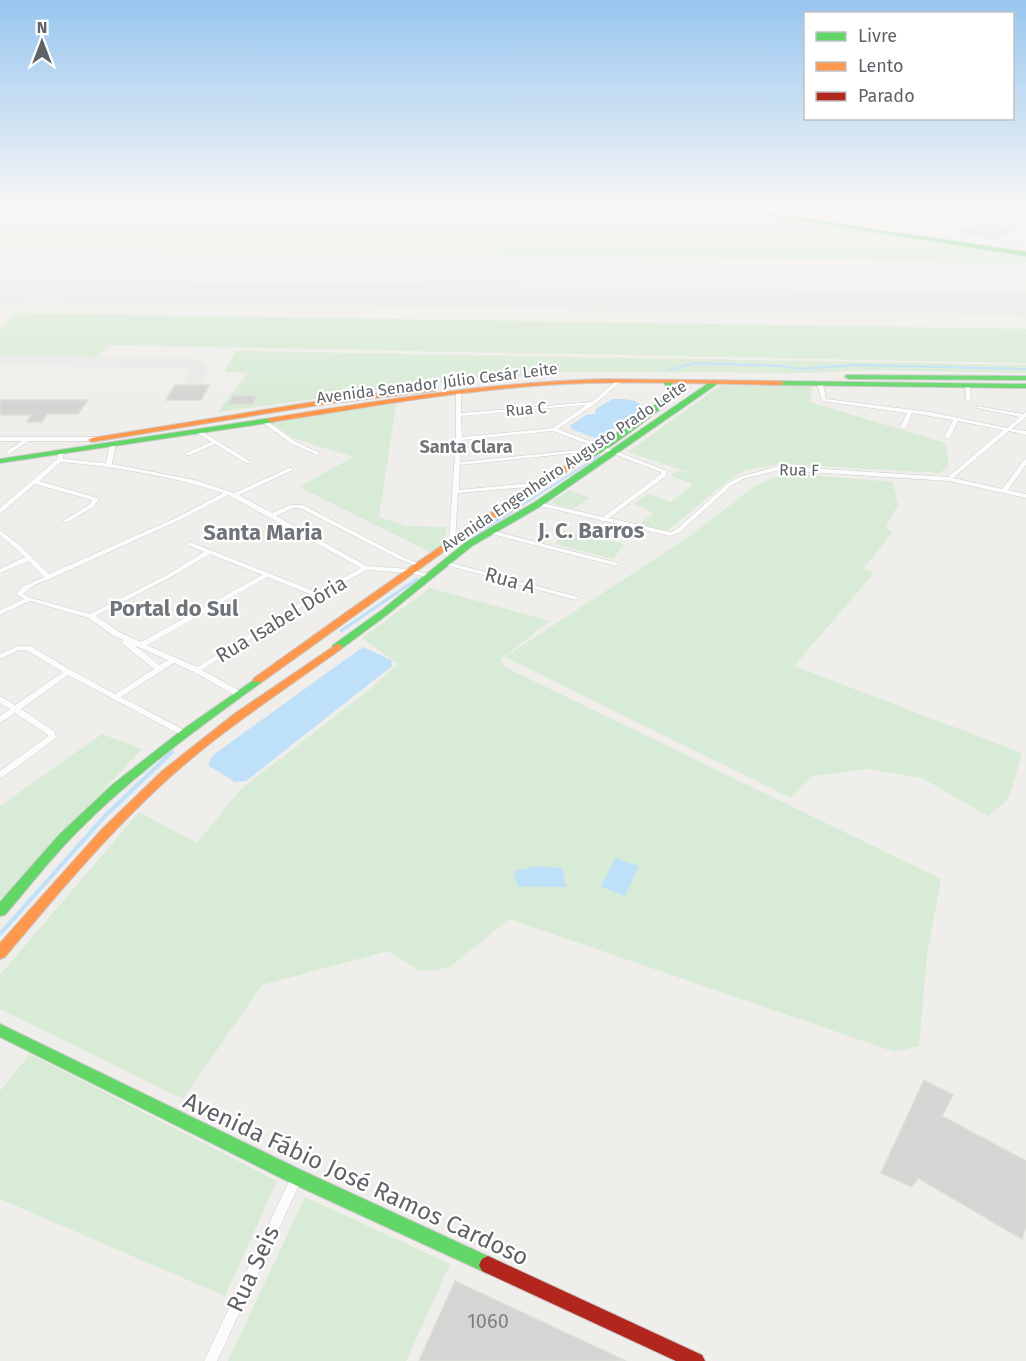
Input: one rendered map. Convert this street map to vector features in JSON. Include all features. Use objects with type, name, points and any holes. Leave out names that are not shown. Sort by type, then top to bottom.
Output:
[{"type":"main road","name":"Avenida Senador Júlio Cesár Leite","points":[[4,453],[507,381],[569,377],[945,381],[1026,386]]},
{"type":"main road","name":"Avenida Senador Júlio Cesár Leite","points":[[968,382],[1026,378]]},
{"type":"main road","name":"Avenida Senador Júlio Cesár Leite","points":[[326,407],[547,383],[619,381],[820,384],[945,381]]},
{"type":"main road","name":"Avenida Engenheiro Augusto Prado Leite","points":[[0,911],[72,829],[131,775],[183,733],[452,542],[540,484],[602,448],[672,396],[673,389],[667,382]]},
{"type":"main road","name":"Avenida Engenheiro Augusto Prado Leite","points":[[0,953],[76,864],[145,793],[205,742],[385,612],[444,563],[490,532],[538,504],[716,382]]},
{"type":"main road","name":"Avenida Senador Júlio Cesár Leite","points":[[0,461],[61,456],[113,444],[264,421],[303,410]]},
{"type":"main road","name":"Avenida Fábio José Ramos Cardoso","points":[[0,1030],[297,1177],[696,1361]]},
{"type":"street","points":[[459,440],[554,429],[593,403],[619,381]]},
{"type":"street","points":[[968,382],[969,401]]},
{"type":"street","points":[[820,384],[824,400],[909,411],[1011,428],[1026,433]]},
{"type":"street","points":[[452,542],[459,440],[458,393]]},
{"type":"street","name":"Rua C","points":[[458,415],[593,403]]},
{"type":"street","points":[[979,407],[1025,415]]},
{"type":"street","points":[[903,428],[909,411]]},
{"type":"street","points":[[949,479],[1025,415]]},
{"type":"street","points":[[947,437],[956,419]]},
{"type":"street","points":[[264,421],[294,442],[317,453]]},
{"type":"street","points":[[538,504],[603,520],[666,473],[660,468],[554,429]]},
{"type":"street","points":[[198,431],[213,443],[248,462]]},
{"type":"street","points":[[0,439],[101,439]]},
{"type":"street","points":[[4,453],[29,439]]},
{"type":"street","points":[[188,454],[213,443]]},
{"type":"street","points":[[109,465],[113,444]]},
{"type":"street","points":[[456,464],[602,448]]},
{"type":"street","points":[[0,511],[35,482],[61,456],[186,480],[231,494],[366,568],[415,568]]},
{"type":"street","points":[[1004,491],[1026,461]]},
{"type":"street","points":[[159,669],[91,616],[22,597],[19,592],[231,494],[291,469]]},
{"type":"street","name":"Rua F","points":[[603,520],[670,534],[678,531],[729,485],[741,478],[769,470],[796,469],[949,479],[1026,496]]},
{"type":"street","points":[[35,482],[96,499],[91,506],[66,521]]},
{"type":"street","points":[[455,492],[540,484]]},
{"type":"street","points":[[271,516],[292,506],[301,506],[401,558],[429,576]]},
{"type":"street","points":[[0,532],[49,578]]},
{"type":"street","points":[[490,532],[616,564]]},
{"type":"street","points":[[190,544],[317,595]]},
{"type":"street","points":[[91,616],[169,576],[209,552]]},
{"type":"street","points":[[0,572],[29,558]]},
{"type":"street","name":"Rua A","points":[[444,563],[576,598]]},
{"type":"street","name":"Rua Isabel Dória","points":[[197,670],[317,595],[366,568]]},
{"type":"street","points":[[142,645],[267,575]]},
{"type":"street","points":[[0,613],[29,599]]},
{"type":"street","points":[[118,635],[197,670],[239,694]]},
{"type":"street","points":[[0,657],[22,647],[183,733]]},
{"type":"street","points":[[117,697],[173,660]]},
{"type":"street","points":[[0,720],[68,672]]},
{"type":"street","points":[[0,699],[51,733],[52,736],[0,775]]},
{"type":"street","name":"Rua Seis","points":[[210,1361],[297,1177]]},
{"type":"green space","points":[[15,313],[1026,329],[1026,363],[108,345],[98,357],[0,355],[0,329]]},
{"type":"green space","points":[[235,351],[1026,365],[1026,373],[867,370],[809,373],[562,372],[421,384],[218,412],[248,373],[225,372]]},
{"type":"green space","points":[[721,385],[812,386],[810,402],[945,443],[949,465],[940,473],[780,464],[746,470],[730,479],[667,531],[639,525],[653,513],[634,504],[648,494],[671,502],[693,484],[671,476],[677,471],[688,472],[628,452]]},
{"type":"green space","points":[[396,404],[379,517],[406,526],[446,527],[445,543],[432,553],[299,487],[353,457],[293,438],[270,422]]},
{"type":"green space","points":[[787,473],[893,482],[898,505],[886,526],[892,533],[863,569],[874,573],[794,666],[1022,753],[1008,800],[988,816],[922,778],[868,769],[813,776],[791,798],[505,657],[690,536],[756,485]]},
{"type":"green space","points":[[569,490],[590,498],[573,509],[550,503]]},
{"type":"green space","points":[[565,530],[624,544],[613,559],[555,544]]},
{"type":"green space","points":[[430,588],[550,621],[501,659],[503,666],[941,879],[927,955],[919,1046],[895,1052],[509,919],[450,967],[431,971],[418,970],[388,951],[262,985],[183,1099],[0,1009],[0,975],[139,812],[197,843],[240,790],[370,689],[398,664],[362,638]]},
{"type":"green space","points":[[102,734],[142,749],[0,900],[0,806]]},
{"type":"green space","points":[[30,1054],[277,1181],[225,1296],[0,1199],[0,1091]]},
{"type":"green space","points":[[305,1197],[450,1264],[406,1361],[228,1361]]},
{"type":"water","points":[[613,399],[632,400],[642,406],[640,410],[598,439],[571,429],[571,425],[586,415],[595,414],[596,409]]},
{"type":"water","points":[[363,647],[391,660],[392,666],[246,781],[235,782],[208,765],[213,755]]},
{"type":"water","points":[[615,858],[639,866],[625,896],[601,887]]},
{"type":"water","points":[[540,866],[562,868],[566,887],[518,887],[514,873],[516,870]]},
{"type":"building","points":[[175,385],[209,385],[201,400],[166,400]]},
{"type":"building","points":[[233,396],[256,396],[253,404],[229,404]]},
{"type":"building","points":[[0,400],[88,400],[78,414],[47,414],[42,422],[27,422],[31,415],[0,415]]},
{"type":"building","points":[[924,1080],[953,1095],[942,1116],[1026,1161],[1026,1226],[1022,1239],[918,1178],[912,1187],[881,1173]]},
{"type":"building","points":[[455,1281],[626,1361],[419,1361]]},
{"type":"waterway","points":[[670,370],[695,363],[782,366],[799,369],[855,365],[1026,369]]},
{"type":"waterway","points":[[513,511],[599,456]]},
{"type":"waterway","points":[[465,541],[515,509]]},
{"type":"waterway","points":[[341,631],[417,579]]},
{"type":"waterway","points":[[0,934],[104,817],[172,752]]},
{"type":"taxiway","points":[[10,304],[23,296],[57,292]]},
{"type":"taxiway","points":[[944,303],[1001,308],[1026,314]]},
{"type":"taxiway","points":[[0,360],[192,364],[199,366],[200,370],[191,385]]},
{"type":"runway","points":[[0,291],[1026,304]]},
{"type":"traffic: fast","points":[[849,377],[1026,378]]},
{"type":"traffic: fast","points":[[581,460],[602,448],[672,396],[673,389],[667,382]]},
{"type":"traffic: fast","points":[[337,647],[385,612],[469,544],[538,504],[716,382]]},
{"type":"traffic: fast","points":[[780,383],[1026,386]]},
{"type":"traffic: fast","points":[[0,461],[271,420]]},
{"type":"traffic: fast","points":[[0,911],[63,838],[94,807],[186,732],[258,680]]},
{"type":"traffic: fast","points":[[0,1030],[297,1177],[488,1265]]},
{"type":"traffic: slow","points":[[271,420],[444,394],[547,383],[635,381],[780,383]]},
{"type":"traffic: slow","points":[[92,440],[325,402],[432,389]]},
{"type":"traffic: slow","points":[[258,680],[457,539],[581,460]]},
{"type":"traffic: slow","points":[[0,953],[88,851],[144,794],[214,735],[337,647]]},
{"type":"traffic: jam","points":[[488,1265],[696,1361]]},
{"type":"district","name":"Santa Clara","points":[[466,447]]},
{"type":"district","name":"J. C. Barros","points":[[591,530]]},
{"type":"district","name":"Santa Maria","points":[[263,532]]},
{"type":"district","name":"Portal do Sul","points":[[174,608]]}]
